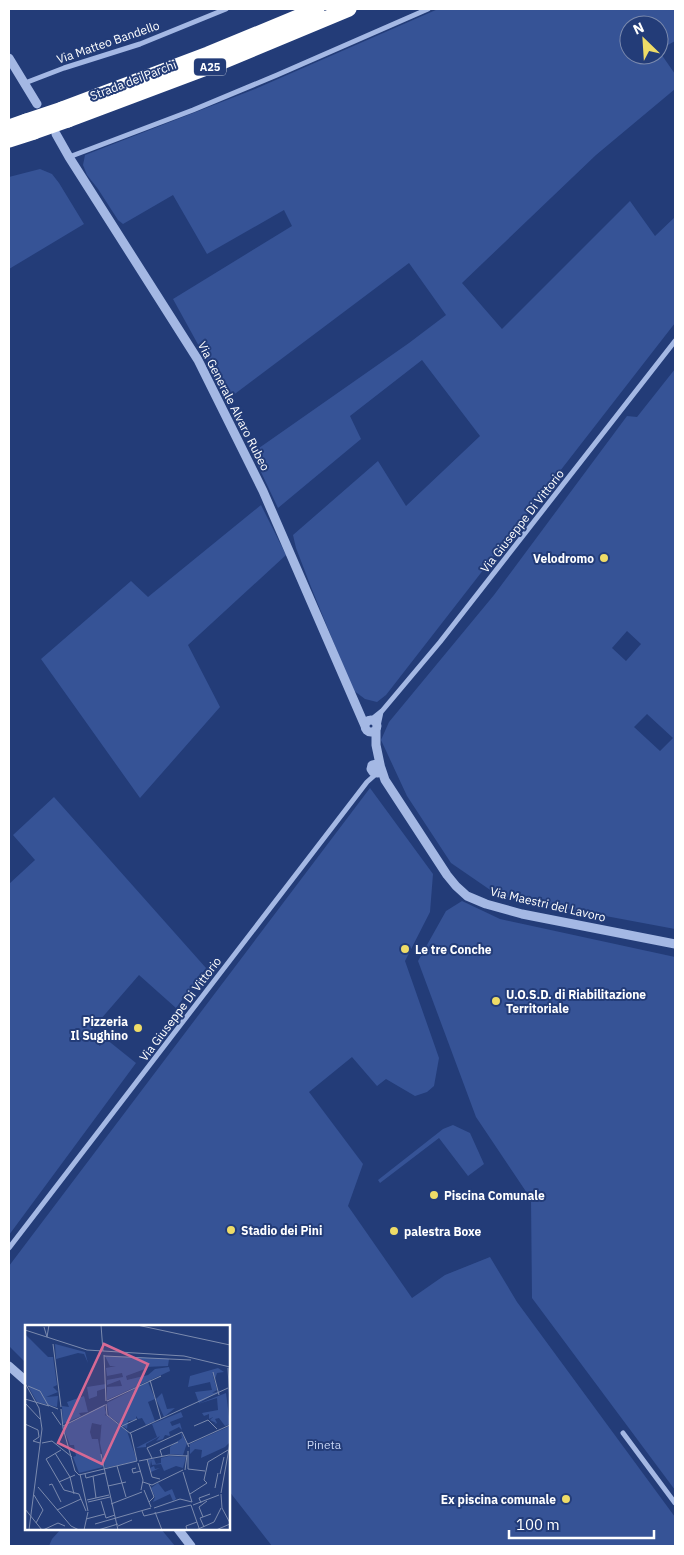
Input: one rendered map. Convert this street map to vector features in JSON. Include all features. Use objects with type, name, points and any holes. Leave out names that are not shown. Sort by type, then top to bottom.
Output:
[{"type":"highway","name":"Strada dei Parchi","points":[[65,115],[317,9]]},
{"type":"highway","name":"Strada dei Parchi","points":[[9,140],[30,127],[208,68],[349,9]]},
{"type":"highway","name":"Strada dei Parchi","points":[[9,127],[30,127]]},
{"type":"street","name":"Via Matteo Bandello","points":[[25,84],[64,68],[140,44],[226,9]]},
{"type":"street","points":[[69,156],[193,110],[428,9]]},
{"type":"street","points":[[9,58],[37,104]]},
{"type":"street","name":"Via Generale Alvaro Rubeo","points":[[56,134],[198,360],[263,491],[357,708],[371,725]]},
{"type":"street","name":"Via Giuseppe Di Vittorio","points":[[371,725],[446,634],[675,340]]},
{"type":"street","name":"Via Giuseppe Di Vittorio","points":[[371,725],[382,711]]},
{"type":"street","name":"Via Maestri del Lavoro","points":[[371,725],[371,746],[376,769],[447,875],[468,896],[486,904],[522,914],[675,944]]},
{"type":"street","name":"Via Giuseppe Di Vittorio","points":[[9,1248],[376,769]]},
{"type":"street","points":[[9,1366],[25,1381]]},
{"type":"street","points":[[623,1433],[675,1503]]},
{"type":"street","points":[[179,1530],[191,1546]]},
{"type":"green space","points":[[438,9],[675,9],[675,41],[669,44],[669,15],[619,15],[619,65],[669,65],[675,74],[675,89],[596,155],[462,283],[502,329],[630,201],[655,236],[675,217],[675,323],[386,695],[377,702],[365,699],[353,690],[311,587],[293,535],[378,461],[406,506],[480,436],[422,360],[350,416],[361,439],[278,508],[252,453],[446,315],[409,263],[228,399],[173,299],[292,226],[284,210],[207,254],[173,195],[123,224],[118,220],[87,175],[83,165],[85,155],[255,89]]},
{"type":"green space","points":[[40,169],[52,174],[84,224],[9,269],[9,177]]},
{"type":"green space","points":[[675,369],[675,929],[499,896],[451,863],[407,796],[381,740],[389,722],[494,595],[627,416],[637,417]],"holes":[[[627,631],[641,644],[626,661],[612,648]],[[647,714],[673,738],[660,751],[634,727]]]},
{"type":"green space","points":[[261,505],[286,555],[188,645],[220,707],[140,798],[41,659],[131,581],[148,597]]},
{"type":"green space","name":"Pineta","points":[[370,788],[433,874],[430,912],[405,961],[439,1058],[434,1086],[427,1092],[415,1096],[386,1079],[377,1086],[352,1057],[309,1092],[363,1164],[348,1206],[412,1298],[445,1275],[490,1257],[517,1302],[675,1517],[675,1546],[272,1546],[230,1492],[230,1325],[25,1325],[25,1362],[9,1346],[9,1266]]},
{"type":"green space","points":[[54,797],[206,968],[176,1008],[139,975],[87,1035],[100,1046],[106,1039],[136,1063],[9,1235],[9,884],[35,860],[13,835]]},
{"type":"green space","points":[[462,901],[500,919],[675,957],[675,1490],[532,1298],[531,1199],[476,1117],[418,961],[446,911]]},
{"type":"green space","points":[[453,1125],[470,1133],[484,1164],[468,1176],[439,1138],[380,1183],[378,1180],[443,1129]]},
{"type":"green space","points":[[60,1530],[162,1530],[175,1546],[49,1546],[52,1539]]},
{"type":"place","name":"Velodromo","points":[[604,558]]},
{"type":"place","name":"Le tre Conche","points":[[405,949]]},
{"type":"place","name":"U.O.S.D. di Riabilitazione Territoriale","points":[[496,1001]]},
{"type":"place","name":"Pizzeria Il Sughino","points":[[138,1028]]},
{"type":"place","name":"Piscina Comunale","points":[[434,1195]]},
{"type":"place","name":"Stadio dei Pini","points":[[231,1230]]},
{"type":"place","name":"palestra Boxe","points":[[394,1231]]},
{"type":"place","name":"Ex piscina comunale","points":[[566,1499]]}]
